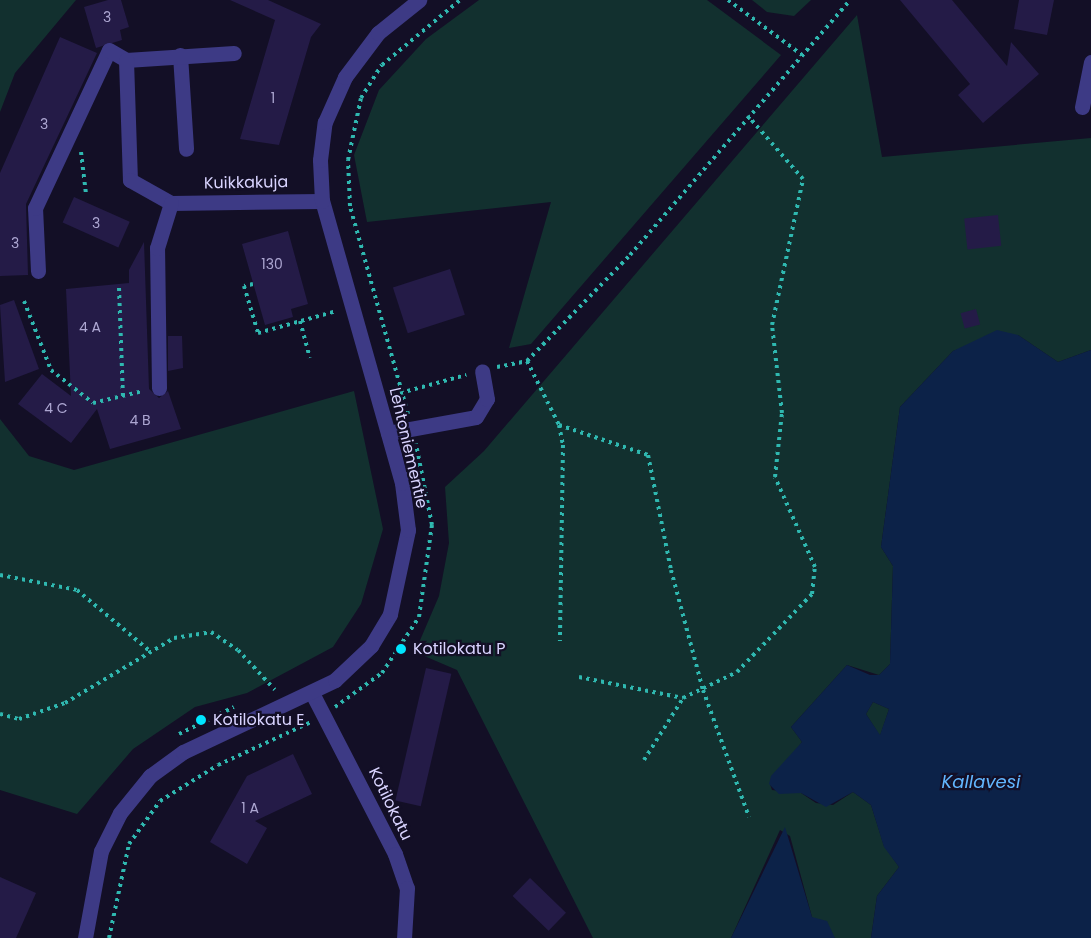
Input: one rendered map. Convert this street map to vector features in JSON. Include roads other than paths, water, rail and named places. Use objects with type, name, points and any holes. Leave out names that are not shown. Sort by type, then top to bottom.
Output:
[{"type":"street","name":"Lehtoniementie","points":[[85,938],[101,851],[120,813],[150,776],[183,752],[312,693],[371,646],[390,614],[401,576],[408,531],[388,433],[322,201],[325,122],[345,77],[378,33],[420,0]]},
{"type":"street","points":[[38,271],[35,208],[105,53],[116,50],[126,60],[130,180],[171,203],[157,248],[159,388]]},
{"type":"street","points":[[126,60],[234,53]]},
{"type":"street","points":[[180,55],[186,150]]},
{"type":"street","points":[[1082,107],[1091,62]]},
{"type":"street","name":"Kuikkakuja","points":[[171,203],[322,201]]},
{"type":"street","points":[[388,433],[476,417],[487,399],[482,370]]},
{"type":"street","name":"Kotilokatu","points":[[312,693],[326,714],[407,888],[404,938]]},
{"type":"water","name":"Kallavesi","points":[[997,330],[1018,335],[1058,362],[1091,350],[1091,938],[871,938],[877,896],[899,867],[884,847],[871,805],[853,792],[826,807],[801,793],[779,794],[769,784],[771,776],[802,742],[791,727],[847,665],[870,675],[879,675],[890,664],[893,566],[881,547],[900,407],[953,351]],"holes":[[[873,702],[889,709],[880,735],[866,714]]]},
{"type":"water","points":[[785,827],[812,917],[827,921],[835,938],[731,938]]},
{"type":"place","name":"Kotilokatu P","points":[[401,649]]},
{"type":"place","name":"Kotilokatu E","points":[[201,720]]}]
